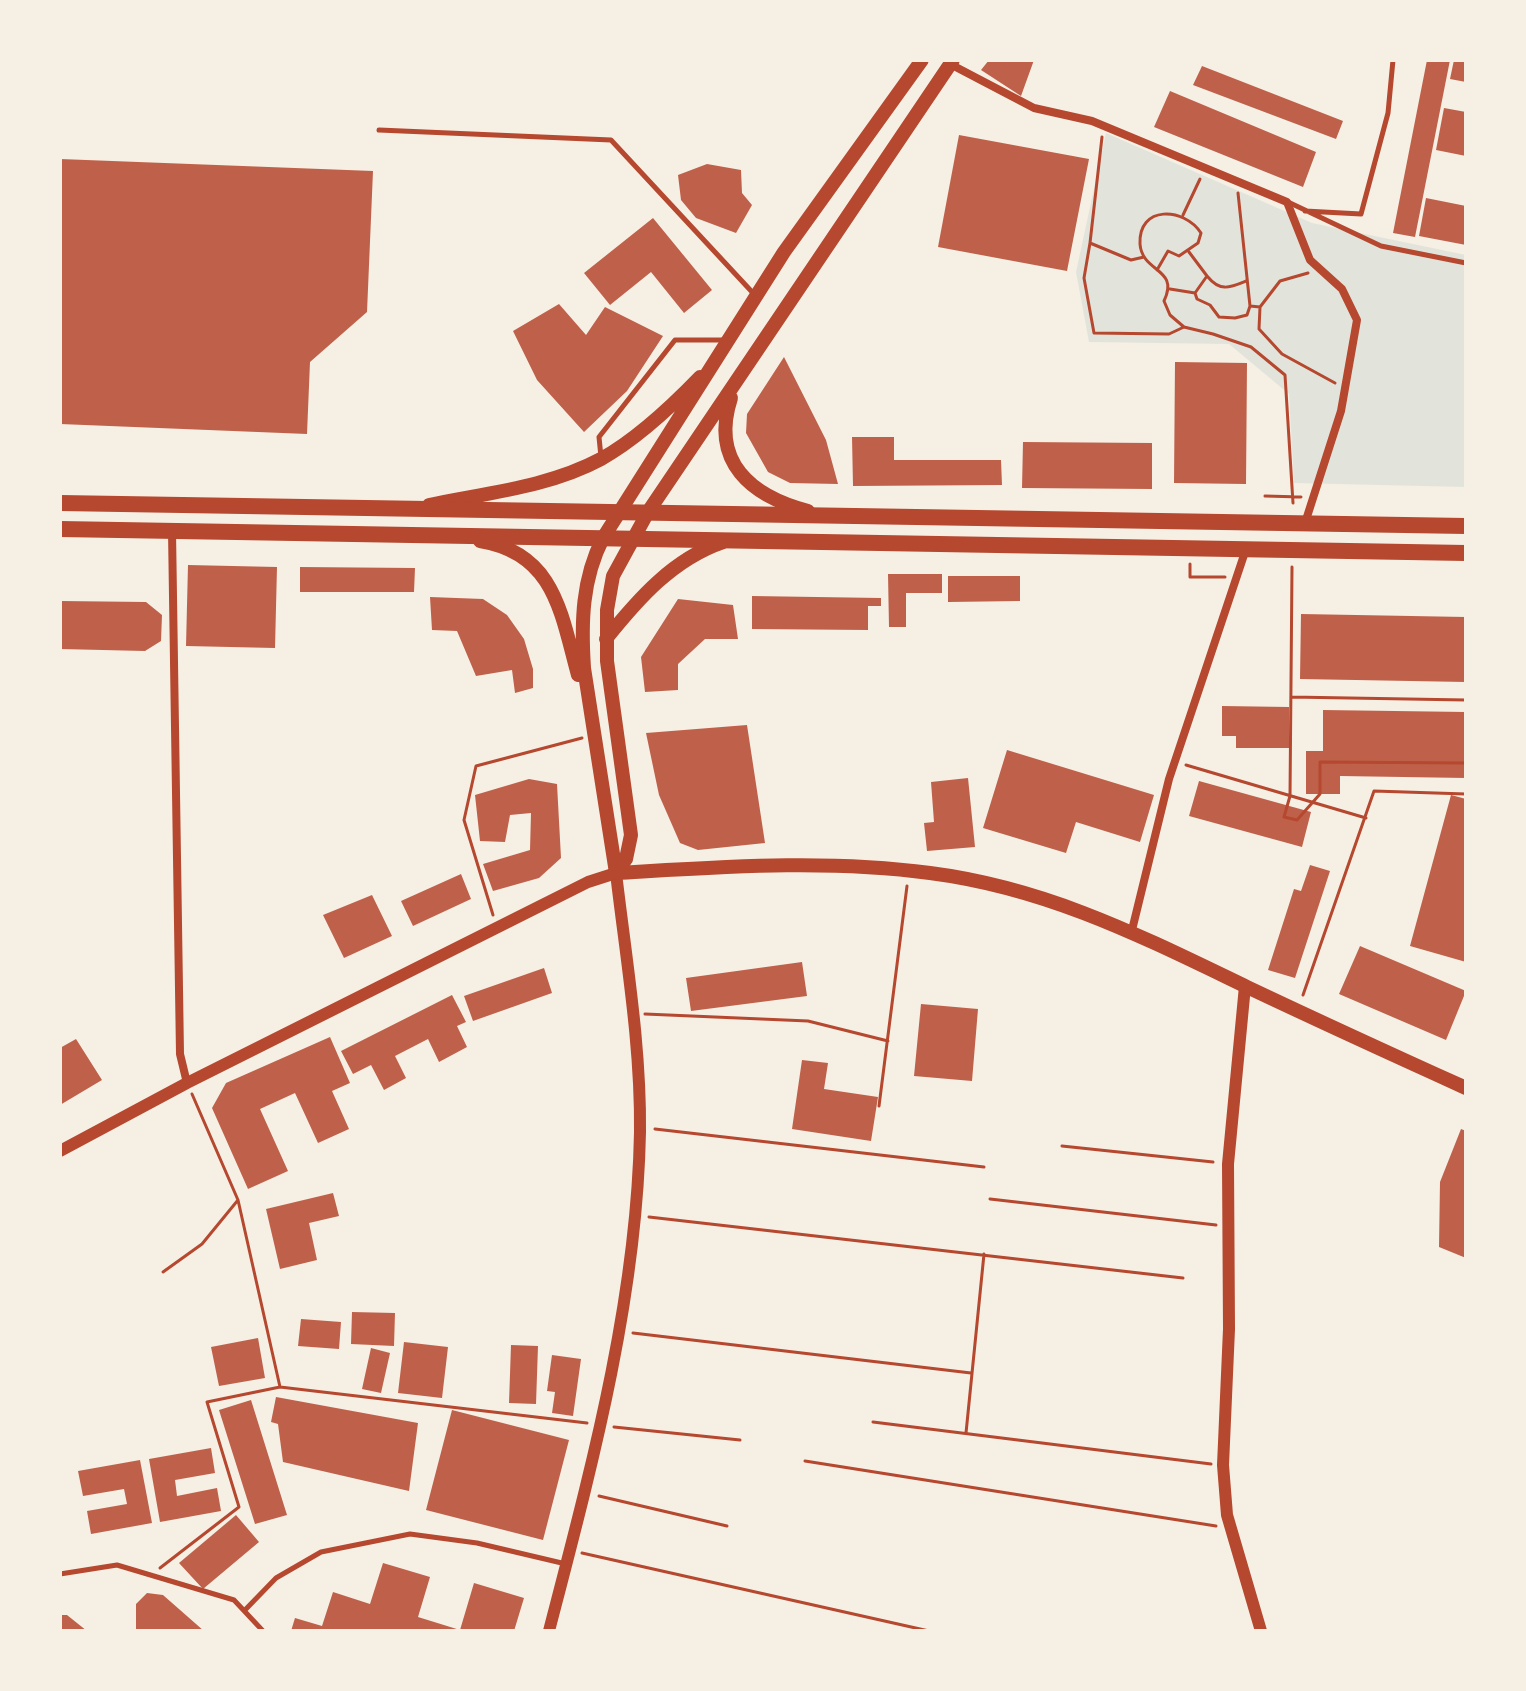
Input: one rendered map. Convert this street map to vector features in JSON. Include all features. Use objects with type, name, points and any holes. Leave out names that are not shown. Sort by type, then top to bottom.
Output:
[{"type":"main road","points":[[589,714],[582,637],[584,604],[588,572],[603,538],[784,252],[922,60]]},
{"type":"main road","points":[[616,873],[626,859],[631,835],[606,640],[613,576],[648,512],[951,62]]},
{"type":"main road","points":[[416,507],[542,481],[601,459],[633,437],[689,388],[731,340]]},
{"type":"main road","points":[[736,382],[728,409],[725,441],[728,455],[739,472],[783,505],[828,516]]},
{"type":"main road","points":[[60,503],[1466,526]]},
{"type":"main road","points":[[60,529],[1466,553]]},
{"type":"main road","points":[[436,536],[509,549],[541,573],[560,608],[589,714],[616,873]]},
{"type":"main road","points":[[606,640],[640,598],[669,573],[696,553],[731,539]]},
{"type":"main road","points":[[616,873],[781,863],[909,870],[1022,891],[1132,930],[1466,1088]]},
{"type":"street","points":[[951,62],[1034,108],[1103,125],[1287,202],[1310,260],[1342,289],[1357,320],[1345,389],[1305,524]]},
{"type":"street","points":[[172,531],[180,1054],[187,1083]]},
{"type":"street","points":[[1132,930],[1175,761],[1246,549]]},
{"type":"street","points":[[60,1151],[187,1083],[588,882],[616,873],[634,1013],[640,1128],[633,1215],[618,1331],[584,1492],[549,1631]]},
{"type":"street","points":[[1245,986],[1228,1164],[1229,1329],[1223,1465],[1231,1528],[1261,1631]]},
{"type":"lane","points":[[1305,211],[1361,214],[1388,113],[1393,60]]},
{"type":"lane","points":[[379,130],[611,140],[757,297]]},
{"type":"lane","points":[[1287,202],[1381,246],[1466,263]]},
{"type":"lane","points":[[601,459],[599,437],[675,340],[731,340]]},
{"type":"lane","points":[[245,1610],[276,1578],[321,1552],[410,1534],[477,1543],[566,1565]]},
{"type":"lane","points":[[60,1574],[117,1565],[234,1600],[263,1631]]},
{"type":"path","points":[[1103,125],[1084,278],[1094,333],[1169,334],[1184,327]]},
{"type":"path","points":[[1183,215],[1205,168]]},
{"type":"path","points":[[1195,293],[1197,299],[1210,305],[1219,317],[1247,315],[1250,306],[1237,181]]},
{"type":"path","points":[[1157,270],[1168,251],[1179,256],[1198,243],[1201,233],[1183,215],[1167,212],[1151,217],[1143,228],[1140,243],[1144,257],[1157,270],[1167,278],[1170,289],[1164,301],[1170,315],[1184,327],[1251,347],[1285,375],[1293,503]]},
{"type":"path","points":[[1090,243],[1131,260],[1144,257]]},
{"type":"path","points":[[1189,252],[1207,276],[1222,288],[1246,281]]},
{"type":"path","points":[[1321,270],[1280,281],[1260,307],[1259,329],[1282,354],[1345,389]]},
{"type":"path","points":[[1195,293],[1207,276]]},
{"type":"path","points":[[1170,289],[1195,293]]},
{"type":"path","points":[[1250,306],[1260,307]]},
{"type":"path","points":[[1265,496],[1301,497]]},
{"type":"path","points":[[1190,561],[1190,577],[1229,577]]},
{"type":"path","points":[[1292,563],[1290,796],[1284,817],[1297,820],[1320,794],[1320,762],[1466,763]]},
{"type":"path","points":[[1291,697],[1466,700]]},
{"type":"path","points":[[497,929],[464,820],[476,766],[593,735]]},
{"type":"path","points":[[1175,761],[1366,818]]},
{"type":"path","points":[[1296,1009],[1374,791],[1466,794]]},
{"type":"path","points":[[879,1106],[909,870]]},
{"type":"path","points":[[634,1013],[808,1021],[888,1041]]},
{"type":"path","points":[[187,1083],[238,1200],[280,1387]]},
{"type":"path","points":[[640,1128],[984,1167]]},
{"type":"path","points":[[1062,1146],[1228,1164]]},
{"type":"path","points":[[990,1199],[1228,1226]]},
{"type":"path","points":[[163,1272],[202,1244],[238,1200]]},
{"type":"path","points":[[633,1215],[1183,1278]]},
{"type":"path","points":[[966,1433],[984,1254]]},
{"type":"path","points":[[618,1331],[971,1373]]},
{"type":"path","points":[[151,1575],[239,1507],[207,1402],[280,1387],[740,1440]]},
{"type":"path","points":[[873,1422],[1223,1465]]},
{"type":"path","points":[[805,1461],[1231,1528]]},
{"type":"path","points":[[584,1492],[727,1526]]},
{"type":"path","points":[[570,1550],[929,1631]]},
{"type":"shaded area","points":[[1106,133],[1312,223],[1466,255],[1466,487],[1294,483],[1289,394],[1229,344],[1089,342],[1076,272]]},
{"type":"building","points":[[989,60],[1034,60],[1021,96],[981,70]]},
{"type":"building","points":[[1427,60],[1450,60],[1415,237],[1393,233]]},
{"type":"building","points":[[1454,60],[1466,60],[1466,82],[1450,79]]},
{"type":"building","points":[[1202,66],[1343,121],[1336,139],[1193,85]]},
{"type":"building","points":[[1170,91],[1316,152],[1303,187],[1154,127]]},
{"type":"building","points":[[1444,108],[1466,112],[1466,156],[1436,150]]},
{"type":"building","points":[[959,135],[1089,159],[1067,271],[938,247]]},
{"type":"building","points":[[60,159],[373,171],[367,312],[310,362],[307,434],[60,424]]},
{"type":"building","points":[[707,164],[741,170],[742,193],[752,205],[736,233],[696,218],[681,200],[678,175]]},
{"type":"building","points":[[1426,198],[1466,206],[1466,245],[1419,236]]},
{"type":"building","points":[[653,218],[712,290],[684,313],[651,272],[610,305],[584,273]]},
{"type":"building","points":[[559,304],[586,335],[605,307],[663,336],[627,391],[584,432],[537,380],[513,331]]},
{"type":"building","points":[[784,357],[826,440],[838,484],[790,483],[768,472],[746,433],[747,414]]},
{"type":"building","points":[[1175,362],[1247,363],[1246,484],[1174,483]]},
{"type":"building","points":[[852,437],[894,437],[894,460],[1001,460],[1002,485],[853,486]]},
{"type":"building","points":[[1023,442],[1152,443],[1152,489],[1022,488]]},
{"type":"building","points":[[188,565],[277,567],[275,648],[186,646]]},
{"type":"building","points":[[300,567],[415,568],[414,592],[300,592]]},
{"type":"building","points":[[888,574],[942,574],[942,593],[906,593],[906,627],[889,627]]},
{"type":"building","points":[[948,576],[1020,576],[1020,601],[948,602]]},
{"type":"building","points":[[752,596],[881,598],[881,606],[868,606],[868,630],[752,629]]},
{"type":"building","points":[[430,597],[483,599],[507,615],[524,639],[533,669],[533,688],[515,693],[512,670],[476,676],[457,631],[432,630]]},
{"type":"building","points":[[678,599],[733,605],[738,639],[705,639],[678,664],[678,690],[645,692],[641,657]]},
{"type":"building","points":[[60,601],[146,602],[162,615],[161,641],[145,651],[60,649]]},
{"type":"building","points":[[1301,614],[1466,617],[1466,682],[1300,679]]},
{"type":"building","points":[[1222,706],[1289,707],[1289,748],[1236,748],[1236,736],[1222,736]]},
{"type":"building","points":[[1323,710],[1466,712],[1466,778],[1340,776],[1340,794],[1306,794],[1306,751],[1323,751]]},
{"type":"building","points":[[747,725],[765,843],[698,850],[680,843],[659,795],[646,733]]},
{"type":"building","points":[[1007,750],[1154,795],[1140,842],[1076,822],[1066,853],[983,828]]},
{"type":"building","points":[[968,778],[975,847],[927,851],[924,823],[934,822],[931,782]]},
{"type":"building","points":[[529,779],[557,784],[561,858],[539,878],[493,891],[483,864],[530,850],[531,813],[510,815],[505,842],[480,841],[475,795]]},
{"type":"building","points":[[1199,781],[1311,812],[1302,847],[1189,816]]},
{"type":"building","points":[[1451,795],[1466,799],[1466,962],[1410,946]]},
{"type":"building","points":[[1310,865],[1330,871],[1295,978],[1268,970],[1294,889],[1301,891]]},
{"type":"building","points":[[461,874],[471,899],[413,926],[401,901]]},
{"type":"building","points":[[372,895],[392,936],[344,958],[323,915]]},
{"type":"building","points":[[1360,946],[1466,991],[1446,1040],[1339,994]]},
{"type":"building","points":[[802,962],[807,996],[691,1011],[686,978]]},
{"type":"building","points":[[544,968],[552,993],[473,1021],[464,996]]},
{"type":"building","points":[[452,995],[466,1022],[457,1026],[467,1047],[439,1062],[428,1039],[395,1056],[406,1078],[384,1090],[371,1065],[353,1074],[341,1051]]},
{"type":"building","points":[[921,1004],[978,1009],[972,1081],[914,1076]]},
{"type":"building","points":[[330,1037],[350,1083],[332,1091],[349,1129],[318,1143],[295,1093],[260,1109],[288,1171],[248,1189],[212,1108],[226,1083]]},
{"type":"building","points":[[76,1039],[102,1080],[60,1105],[60,1048]]},
{"type":"building","points":[[802,1060],[828,1063],[824,1089],[878,1097],[871,1141],[792,1129]]},
{"type":"building","points":[[1461,1129],[1466,1131],[1466,1258],[1439,1247],[1440,1182]]},
{"type":"building","points":[[333,1193],[339,1216],[309,1223],[317,1260],[280,1269],[266,1209]]},
{"type":"building","points":[[352,1312],[395,1313],[394,1346],[351,1344]]},
{"type":"building","points":[[301,1319],[341,1322],[339,1349],[298,1346]]},
{"type":"building","points":[[258,1338],[265,1378],[219,1386],[211,1347]]},
{"type":"building","points":[[404,1342],[448,1347],[442,1398],[398,1393]]},
{"type":"building","points":[[511,1345],[538,1346],[536,1404],[509,1403]]},
{"type":"building","points":[[371,1348],[390,1353],[381,1393],[362,1389]]},
{"type":"building","points":[[552,1355],[581,1359],[573,1416],[552,1413],[555,1392],[547,1391]]},
{"type":"building","points":[[276,1397],[418,1423],[409,1491],[283,1462],[278,1424],[271,1422]]},
{"type":"building","points":[[251,1400],[287,1515],[255,1524],[219,1410]]},
{"type":"building","points":[[452,1410],[569,1440],[543,1540],[426,1510]]},
{"type":"building","points":[[211,1448],[215,1473],[175,1480],[177,1496],[217,1488],[221,1511],[160,1522],[149,1459]]},
{"type":"building","points":[[140,1460],[152,1523],[91,1534],[87,1511],[127,1504],[124,1489],[83,1496],[78,1471]]},
{"type":"building","points":[[236,1515],[259,1542],[203,1589],[179,1563]]},
{"type":"building","points":[[383,1563],[430,1577],[418,1617],[460,1630],[474,1583],[524,1598],[514,1631],[291,1631],[295,1618],[322,1626],[333,1592],[370,1604]]},
{"type":"building","points":[[147,1593],[163,1595],[204,1631],[136,1631],[136,1604]]},
{"type":"building","points":[[60,1615],[67,1615],[87,1631],[60,1631]]}]
